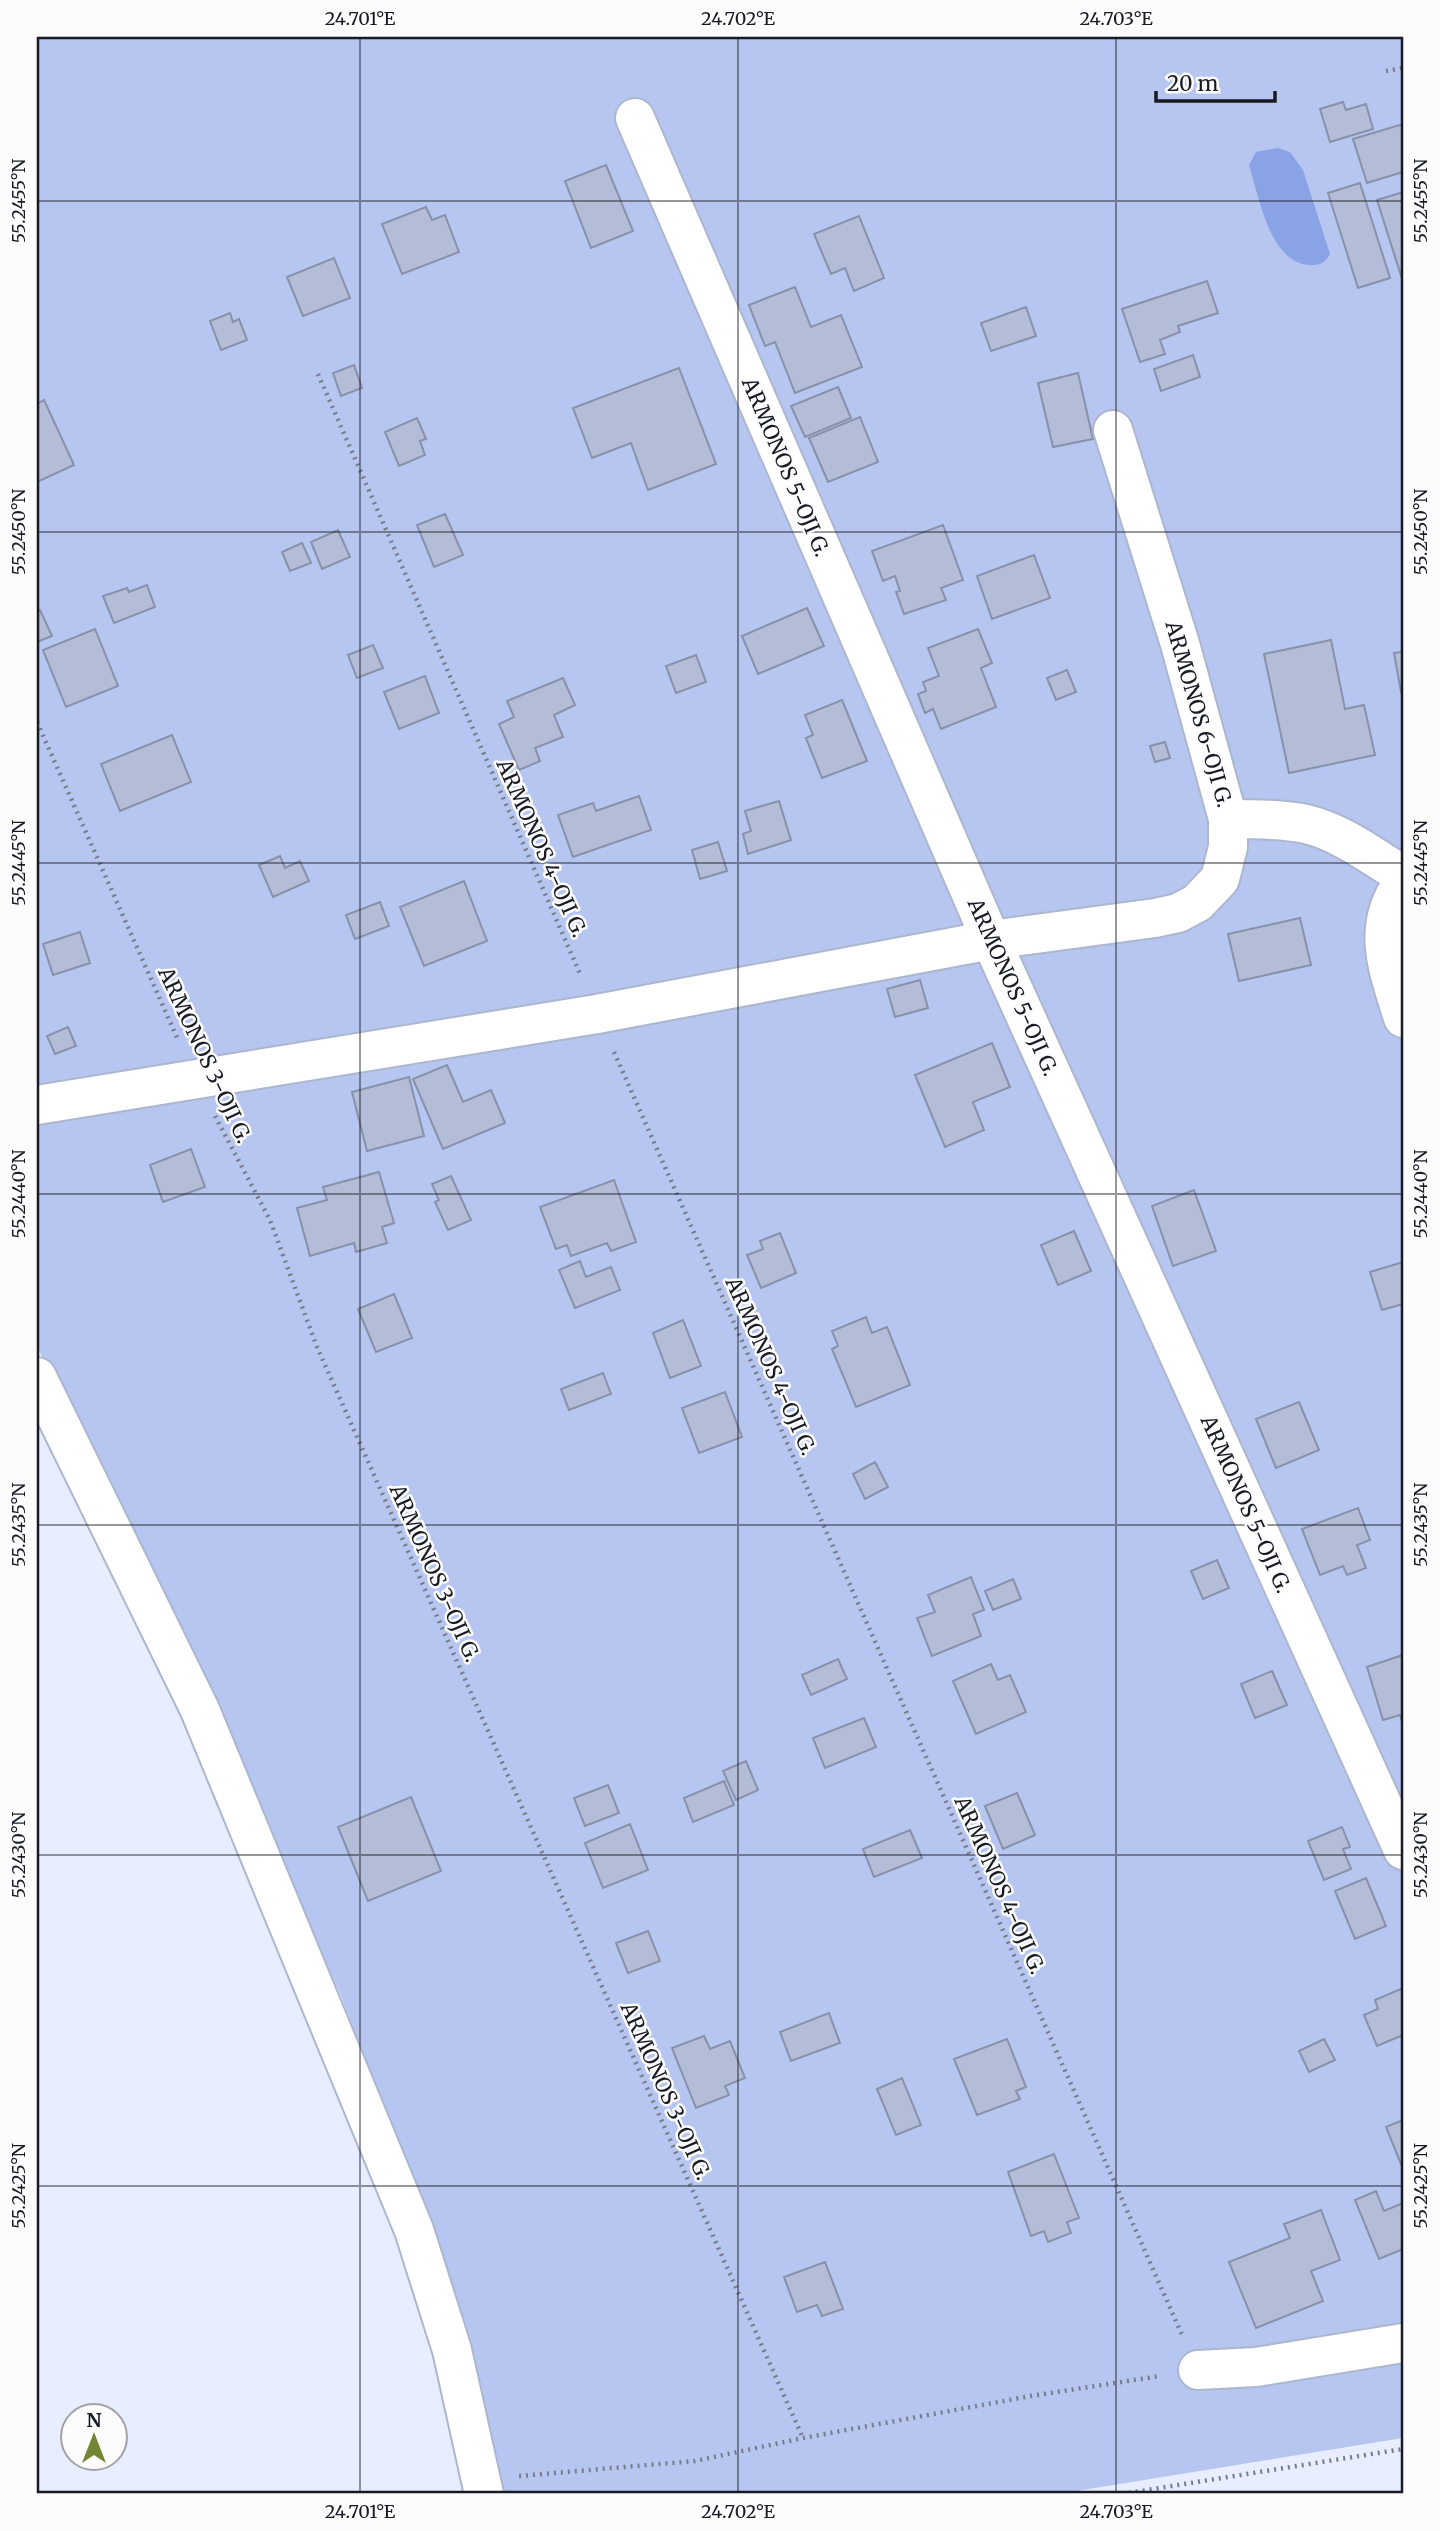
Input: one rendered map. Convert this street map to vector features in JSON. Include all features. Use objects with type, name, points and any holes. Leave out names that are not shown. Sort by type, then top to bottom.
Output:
[{"type":"street","name":"ARMONOS 5-OJI G.","points":[[635,118],[991,940],[1403,1850]]},
{"type":"street","name":"ARMONOS 6-OJI G.","points":[[1113,430],[1180,644],[1228,819],[1308,825],[1346,840],[1403,875]]},
{"type":"street","points":[[37,1105],[194,1077],[597,1014],[991,940],[1178,913],[1196,903],[1220,879],[1228,847],[1228,819]]},
{"type":"street","points":[[1403,882],[1392,898],[1384,923],[1385,960],[1403,1018]]},
{"type":"street","points":[[37,1377],[200,1710],[409,2217],[452,2350],[483,2486]]},
{"type":"street","points":[[1198,2370],[1255,2367],[1403,2343]]},
{"type":"path","points":[[1385,71],[1403,68]]},
{"type":"path","name":"ARMONOS 4-OJI G.","points":[[318,374],[597,1014],[1198,2370]]},
{"type":"path","name":"ARMONOS 3-OJI G.","points":[[37,722],[194,1077],[270,1220],[317,1346],[803,2438]]},
{"type":"path","points":[[483,2486],[695,2461],[1031,2396],[1198,2370]]},
{"type":"path","points":[[1122,2494],[1403,2449]]},
{"type":"shaded area","points":[[37,37],[1403,37],[1403,2438],[1058,2494],[500,2494],[443,2262],[341,1996],[195,1671],[37,1346]]},
{"type":"shaded area","points":[[1278,148],[1290,152],[1303,170],[1330,254],[1319,264],[1298,263],[1286,255],[1276,242],[1262,211],[1249,165],[1256,152]]},
{"type":"building","points":[[1343,102],[1346,110],[1366,104],[1373,129],[1330,142],[1320,109]]},
{"type":"building","points":[[1403,124],[1403,172],[1367,183],[1353,139]]},
{"type":"building","points":[[606,165],[633,231],[591,248],[565,181]]},
{"type":"building","points":[[1360,183],[1390,278],[1358,288],[1328,193]]},
{"type":"building","points":[[1403,192],[1403,282],[1377,200]]},
{"type":"building","points":[[426,207],[432,220],[445,215],[459,252],[402,274],[382,224]]},
{"type":"building","points":[[859,216],[884,278],[854,291],[845,268],[831,274],[814,234]]},
{"type":"building","points":[[334,258],[350,298],[303,316],[287,277]]},
{"type":"building","points":[[1207,281],[1218,313],[1178,326],[1180,332],[1160,340],[1165,354],[1140,362],[1122,309]]},
{"type":"building","points":[[795,287],[811,327],[841,315],[862,367],[795,393],[775,342],[765,346],[749,305]]},
{"type":"building","points":[[1026,307],[1036,336],[991,351],[981,323]]},
{"type":"building","points":[[230,313],[233,322],[239,319],[247,340],[221,350],[210,321]]},
{"type":"building","points":[[1193,355],[1200,377],[1161,391],[1154,369]]},
{"type":"building","points":[[354,365],[362,388],[341,396],[333,373]]},
{"type":"building","points":[[679,368],[716,464],[648,490],[631,443],[592,458],[573,408]]},
{"type":"building","points":[[1078,373],[1093,439],[1053,447],[1038,383]]},
{"type":"building","points":[[838,387],[851,418],[805,437],[791,406]]},
{"type":"building","points":[[44,400],[74,465],[37,482],[37,404]]},
{"type":"building","points":[[860,417],[878,462],[828,482],[809,438]]},
{"type":"building","points":[[417,418],[426,439],[420,441],[425,455],[399,466],[385,432]]},
{"type":"building","points":[[445,514],[463,555],[434,567],[417,525]]},
{"type":"building","points":[[943,525],[963,580],[941,588],[946,600],[904,614],[896,592],[900,591],[895,576],[883,581],[872,551]]},
{"type":"building","points":[[338,530],[350,557],[322,569],[311,542]]},
{"type":"building","points":[[302,543],[311,563],[290,571],[282,552]]},
{"type":"building","points":[[1034,555],[1050,598],[992,619],[977,576]]},
{"type":"building","points":[[147,585],[155,607],[114,623],[103,596],[127,588],[129,592]]},
{"type":"building","points":[[807,608],[824,646],[758,674],[742,636]]},
{"type":"building","points":[[40,610],[52,636],[37,642],[37,611]]},
{"type":"building","points":[[95,629],[118,686],[66,707],[43,650]]},
{"type":"building","points":[[978,629],[992,663],[981,668],[996,707],[941,729],[933,709],[925,713],[918,694],[926,691],[923,682],[939,676],[928,648]]},
{"type":"building","points":[[1331,640],[1345,709],[1364,705],[1375,755],[1289,773],[1264,654]]},
{"type":"building","points":[[373,645],[383,668],[357,678],[348,655]]},
{"type":"building","points":[[1403,652],[1403,691],[1401,692],[1394,653]]},
{"type":"building","points":[[696,655],[706,682],[676,693],[666,666]]},
{"type":"building","points":[[1067,670],[1076,692],[1056,700],[1047,678]]},
{"type":"building","points":[[425,676],[439,713],[399,729],[384,692]]},
{"type":"building","points":[[563,678],[575,705],[554,715],[563,737],[535,748],[540,761],[519,770],[499,724],[514,717],[507,701]]},
{"type":"building","points":[[842,700],[867,761],[822,778],[806,738],[813,735],[805,715]]},
{"type":"building","points":[[172,735],[191,782],[120,811],[101,764]]},
{"type":"building","points":[[1165,742],[1170,758],[1155,762],[1150,746]]},
{"type":"building","points":[[639,796],[651,830],[573,857],[558,815],[593,803],[596,811]]},
{"type":"building","points":[[779,801],[791,840],[748,854],[743,834],[751,831],[745,811]]},
{"type":"building","points":[[718,842],[727,871],[700,879],[692,850]]},
{"type":"building","points":[[280,856],[285,868],[300,861],[309,881],[273,897],[259,865]]},
{"type":"building","points":[[464,881],[487,941],[424,966],[400,907]]},
{"type":"building","points":[[380,902],[389,926],[355,939],[346,915]]},
{"type":"building","points":[[1300,918],[1311,965],[1239,981],[1228,934]]},
{"type":"building","points":[[80,932],[90,963],[53,975],[43,944]]},
{"type":"building","points":[[920,980],[928,1008],[895,1017],[887,989]]},
{"type":"building","points":[[68,1027],[76,1046],[55,1054],[47,1036]]},
{"type":"building","points":[[992,1043],[1010,1087],[973,1102],[984,1130],[945,1147],[915,1075]]},
{"type":"building","points":[[447,1065],[463,1102],[491,1090],[505,1123],[443,1149],[413,1079]]},
{"type":"building","points":[[409,1077],[424,1136],[367,1151],[352,1092]]},
{"type":"building","points":[[191,1149],[205,1187],[163,1202],[150,1165]]},
{"type":"building","points":[[379,1172],[394,1223],[382,1227],[387,1243],[356,1252],[354,1243],[310,1256],[297,1208],[327,1200],[323,1187]]},
{"type":"building","points":[[451,1176],[471,1220],[448,1230],[435,1202],[439,1200],[432,1184]]},
{"type":"building","points":[[614,1180],[636,1242],[611,1251],[607,1243],[571,1256],[567,1245],[556,1249],[540,1207]]},
{"type":"building","points":[[1194,1190],[1216,1251],[1173,1266],[1152,1206]]},
{"type":"building","points":[[1074,1231],[1091,1271],[1058,1285],[1041,1245]]},
{"type":"building","points":[[780,1233],[796,1273],[761,1288],[747,1255],[763,1249],[760,1241]]},
{"type":"building","points":[[580,1261],[586,1277],[611,1267],[620,1290],[575,1308],[559,1270]]},
{"type":"building","points":[[1403,1262],[1403,1304],[1382,1310],[1370,1272]]},
{"type":"building","points":[[394,1294],[412,1338],[376,1352],[358,1309]]},
{"type":"building","points":[[866,1317],[872,1333],[887,1327],[910,1385],[856,1407],[832,1349],[838,1346],[832,1331]]},
{"type":"building","points":[[683,1320],[701,1366],[670,1378],[653,1333]]},
{"type":"building","points":[[603,1373],[611,1394],[569,1410],[561,1389]]},
{"type":"building","points":[[725,1392],[742,1437],[699,1453],[682,1408]]},
{"type":"building","points":[[1299,1402],[1319,1450],[1276,1468],[1256,1419]]},
{"type":"building","points":[[875,1462],[888,1487],[865,1499],[853,1474]]},
{"type":"building","points":[[1358,1508],[1370,1540],[1357,1545],[1366,1568],[1347,1575],[1343,1566],[1320,1575],[1302,1529]]},
{"type":"building","points":[[1217,1560],[1229,1588],[1203,1599],[1191,1571]]},
{"type":"building","points":[[971,1577],[984,1610],[973,1614],[981,1636],[932,1656],[917,1618],[935,1612],[928,1595]]},
{"type":"building","points":[[1013,1579],[1021,1599],[993,1610],[985,1591]]},
{"type":"building","points":[[1403,1655],[1403,1726],[1400,1715],[1383,1720],[1367,1667]]},
{"type":"building","points":[[838,1659],[847,1679],[811,1695],[802,1675]]},
{"type":"building","points":[[991,1664],[998,1680],[1010,1675],[1026,1712],[976,1734],[953,1681]]},
{"type":"building","points":[[1272,1671],[1287,1705],[1255,1718],[1241,1684]]},
{"type":"building","points":[[864,1718],[876,1747],[825,1768],[813,1738]]},
{"type":"building","points":[[746,1761],[758,1790],[736,1800],[723,1771]]},
{"type":"building","points":[[724,1781],[734,1805],[693,1822],[684,1798]]},
{"type":"building","points":[[608,1785],[619,1813],[585,1826],[574,1798]]},
{"type":"building","points":[[1017,1793],[1035,1835],[1003,1849],[985,1806]]},
{"type":"building","points":[[411,1797],[441,1871],[368,1901],[338,1827]]},
{"type":"building","points":[[630,1824],[648,1870],[603,1888],[585,1843]]},
{"type":"building","points":[[1342,1827],[1350,1847],[1343,1849],[1351,1869],[1324,1880],[1308,1841]]},
{"type":"building","points":[[910,1830],[922,1858],[874,1877],[863,1849]]},
{"type":"building","points":[[1366,1878],[1386,1926],[1355,1939],[1335,1891]]},
{"type":"building","points":[[648,1931],[660,1961],[628,1973],[616,1943]]},
{"type":"building","points":[[1403,1988],[1403,2035],[1377,2046],[1364,2015],[1378,2009],[1375,2000]]},
{"type":"building","points":[[829,2013],[840,2043],[791,2061],[780,2032]]},
{"type":"building","points":[[704,2036],[710,2049],[730,2041],[745,2078],[725,2086],[729,2095],[696,2108],[672,2048]]},
{"type":"building","points":[[1007,2039],[1026,2087],[1016,2091],[1020,2099],[977,2115],[954,2059]]},
{"type":"building","points":[[1324,2039],[1335,2060],[1309,2072],[1299,2051]]},
{"type":"building","points":[[902,2078],[921,2125],[896,2135],[877,2089]]},
{"type":"building","points":[[1403,2120],[1403,2163],[1401,2164],[1386,2127]]},
{"type":"building","points":[[1054,2154],[1079,2218],[1067,2222],[1071,2233],[1048,2242],[1044,2231],[1031,2236],[1008,2172]]},
{"type":"building","points":[[1376,2191],[1384,2211],[1403,2203],[1403,2249],[1379,2259],[1355,2200]]},
{"type":"building","points":[[1321,2210],[1340,2260],[1311,2271],[1323,2301],[1256,2328],[1229,2262],[1290,2238],[1284,2224]]},
{"type":"building","points":[[825,2262],[843,2309],[822,2316],[817,2305],[797,2312],[784,2277]]}]
